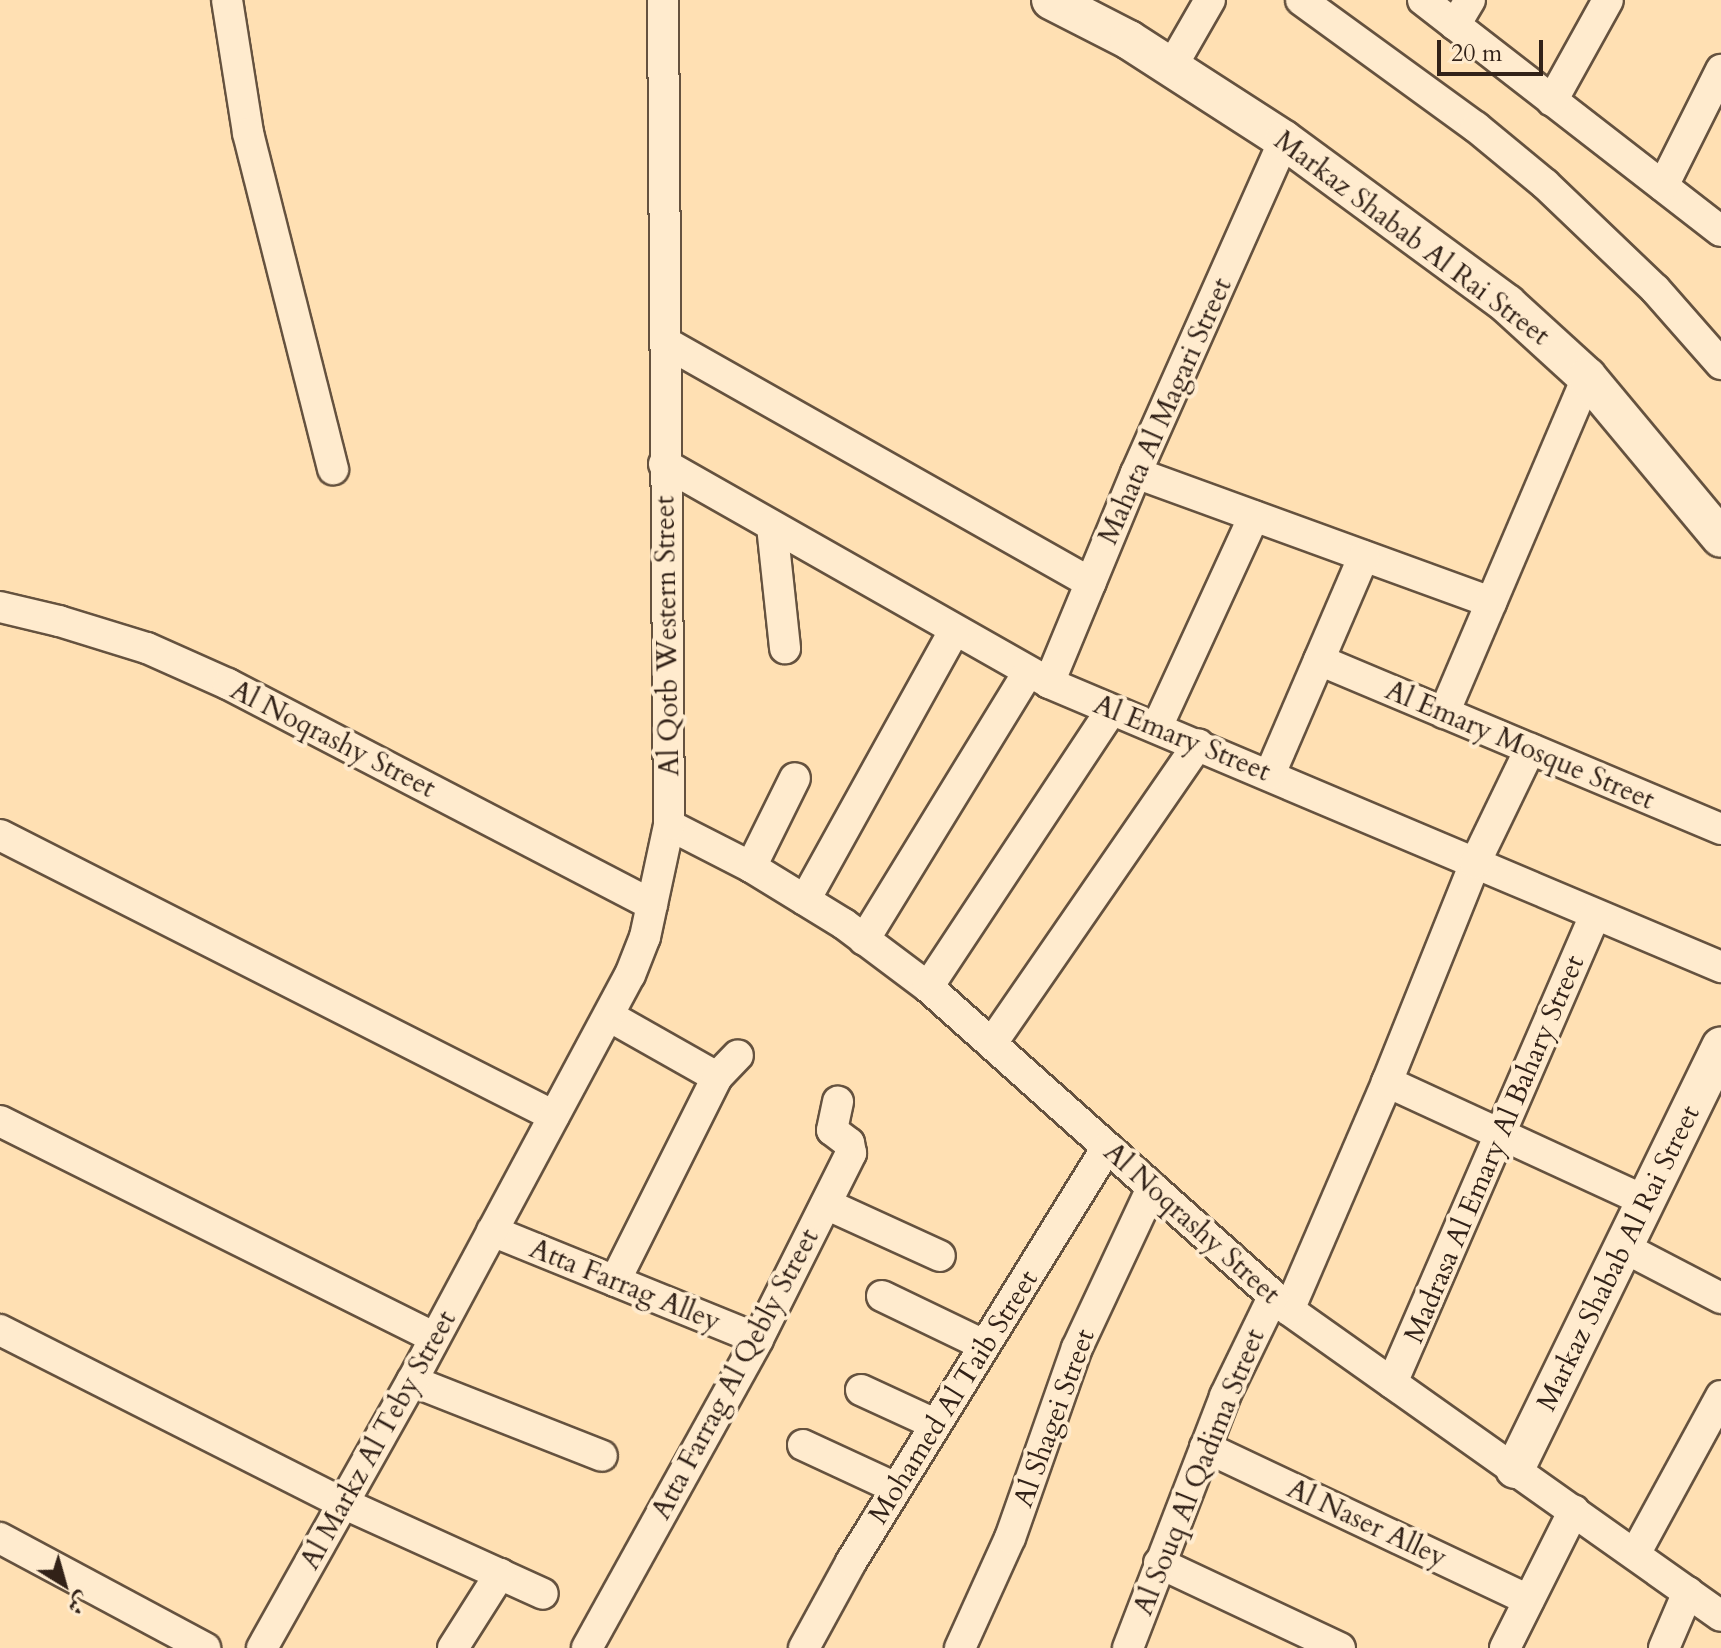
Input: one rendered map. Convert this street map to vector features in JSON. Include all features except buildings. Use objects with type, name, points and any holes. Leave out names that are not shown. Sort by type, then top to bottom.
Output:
[{"type":"street","points":[[227,0],[248,133],[333,469]]},
{"type":"street","name":"Al Qotb Western Street","points":[[492,1231],[609,1016],[645,937],[669,825],[663,0]]},
{"type":"street","name":"Markaz Shabab Al Rai Street","points":[[1051,0],[1099,22],[1284,140],[1507,304],[1587,377],[1721,538]]},
{"type":"street","points":[[1172,66],[1210,0]]},
{"type":"street","points":[[1301,0],[1476,127],[1545,184],[1655,289],[1721,364]]},
{"type":"street","points":[[1423,0],[1462,13],[1552,101],[1721,231]]},
{"type":"street","points":[[1552,101],[1608,0]]},
{"type":"street","points":[[1663,186],[1721,70]]},
{"type":"street","name":"Mahata Al Magari Street","points":[[864,940],[1038,678],[1091,583],[1136,473],[1284,140]]},
{"type":"street","points":[[665,342],[1091,583]]},
{"type":"street","points":[[1444,713],[1587,377]]},
{"type":"street","name":"Al Emary Street","points":[[664,464],[1038,678],[1721,967]]},
{"type":"street","points":[[1136,473],[1491,602]]},
{"type":"street","points":[[1157,727],[1254,516]]},
{"type":"street","points":[[772,526],[785,648]]},
{"type":"street","points":[[1270,774],[1364,556]]},
{"type":"street","name":"Al Noqrashy Street","points":[[0,607],[59,621],[161,654],[228,684],[652,905]]},
{"type":"street","points":[[805,900],[954,631]]},
{"type":"street","name":"Al Emary Mosque Street","points":[[1319,660],[1721,829]]},
{"type":"street","points":[[928,987],[1111,710]]},
{"type":"street","points":[[992,1043],[1198,744]]},
{"type":"street","name":"Al Souq Al Qadima Street","points":[[1128,1648],[1205,1447],[1248,1346],[1281,1304],[1387,1082],[1475,863],[1530,749]]},
{"type":"street","points":[[751,867],[795,778]]},
{"type":"street","name":"Al Noqrashy Street","points":[[669,825],[751,867],[805,900],[928,987],[1281,1304],[1721,1616]]},
{"type":"street","points":[[0,835],[554,1116]]},
{"type":"street","name":"Madrasa Al Emary Al Bahary Street","points":[[1392,1383],[1595,915]]},
{"type":"street","points":[[609,1016],[717,1077]]},
{"type":"street","points":[[615,1281],[717,1077],[738,1055]]},
{"type":"street","name":"Markaz Shabab Al Rai Street","points":[[1515,1469],[1621,1246],[1718,1059]]},
{"type":"street","points":[[1387,1082],[1644,1200]]},
{"type":"street","name":"Atta Farrag Al Qebly Street","points":[[587,1648],[758,1339],[826,1204],[852,1147],[832,1130],[838,1102]]},
{"type":"street","points":[[0,1121],[434,1337]]},
{"type":"street","name":"Mohamed Al Taib Street","points":[[804,1648],[826,1603],[1107,1148]]},
{"type":"street","name":"Al Shagei Street","points":[[960,1648],[1010,1538],[1077,1348],[1152,1188]]},
{"type":"street","points":[[826,1204],[940,1256]]},
{"type":"street","name":"Atta Farrag Alley","points":[[492,1231],[758,1339]]},
{"type":"street","name":"Al Markz Al Teby Street","points":[[262,1648],[345,1504],[492,1231]]},
{"type":"street","points":[[1621,1246],[1721,1298]]},
{"type":"street","points":[[882,1296],[984,1345]]},
{"type":"street","points":[[0,1330],[345,1504],[543,1594]]},
{"type":"street","points":[[412,1381],[602,1456]]},
{"type":"street","points":[[861,1390],[935,1424]]},
{"type":"street","points":[[1635,1554],[1719,1404]]},
{"type":"street","points":[[803,1445],[896,1488]]},
{"type":"street","name":"Al Naser Alley","points":[[1205,1447],[1529,1600]]},
{"type":"street","points":[[1505,1648],[1574,1510]]},
{"type":"street","points":[[0,1538],[205,1648]]},
{"type":"street","points":[[1159,1563],[1340,1648]]},
{"type":"street","points":[[453,1648],[500,1574]]},
{"type":"street","points":[[1664,1648],[1688,1592]]}]
